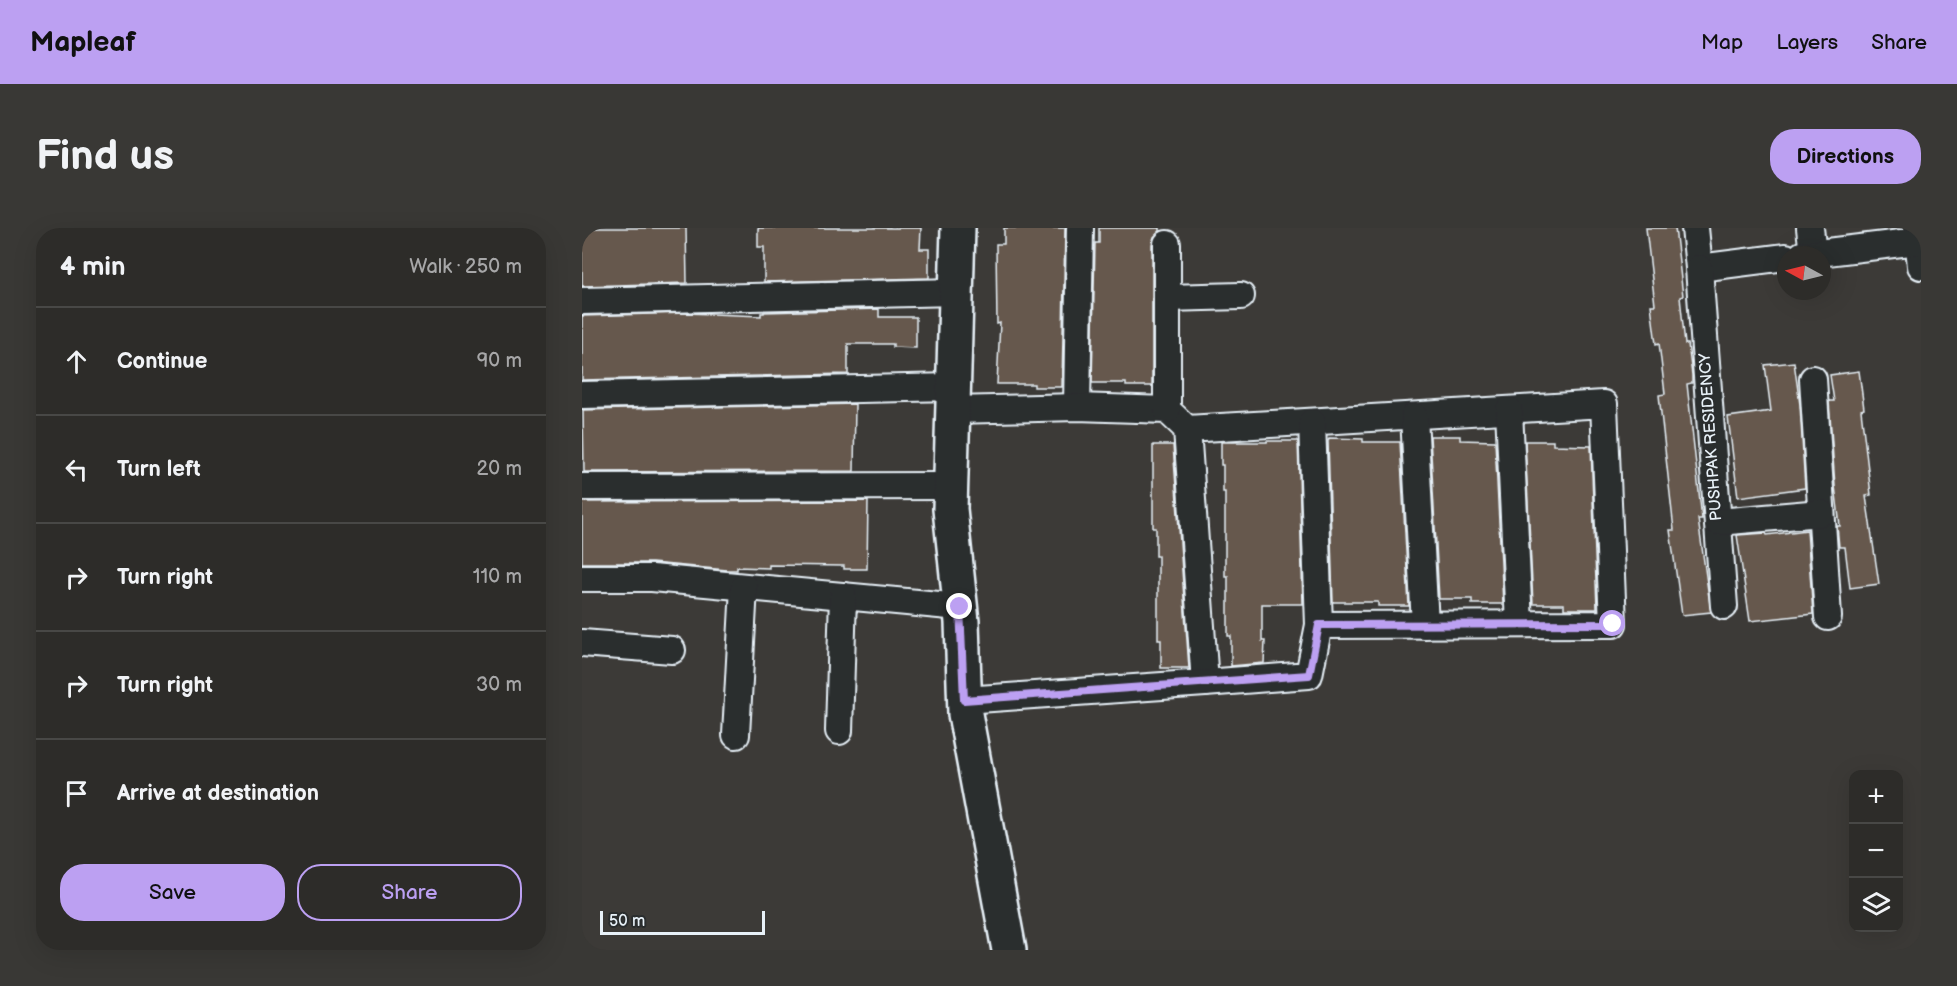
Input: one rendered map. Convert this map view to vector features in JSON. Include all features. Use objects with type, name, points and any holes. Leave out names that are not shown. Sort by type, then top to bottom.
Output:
[{"type":"street","points":[[958,228],[950,509],[960,607],[965,714],[1010,950]]},
{"type":"street","points":[[1077,407],[1080,228]]},
{"type":"street","name":"PUSHPAK RESIDENCY","points":[[1695,228],[1724,606]]},
{"type":"street","points":[[1808,246],[1810,228]]},
{"type":"street","points":[[1831,250],[1918,234],[1921,266]]},
{"type":"street","points":[[1167,244],[1167,410]]},
{"type":"street","points":[[1699,268],[1777,258]]},
{"type":"street","points":[[582,301],[956,292]]},
{"type":"street","points":[[1167,298],[1241,296]]},
{"type":"street","points":[[1813,379],[1828,617]]},
{"type":"street","points":[[582,396],[953,398],[1077,407],[1167,410],[1186,429],[1205,683]]},
{"type":"street","points":[[1186,429],[1604,404],[1613,624],[1319,625]]},
{"type":"street","points":[[1509,410],[1519,624]]},
{"type":"street","points":[[1414,416],[1425,625]]},
{"type":"street","points":[[964,700],[1309,675],[1319,625],[1312,422]]},
{"type":"street","points":[[582,487],[951,486]]},
{"type":"street","points":[[1718,522],[1821,513]]},
{"type":"street","points":[[582,578],[652,578],[960,607]]},
{"type":"street","points":[[736,735],[744,587]]},
{"type":"street","points":[[839,731],[843,596]]},
{"type":"street","points":[[582,643],[672,650]]},
{"type":"building","points":[[582,228],[686,228],[687,283],[582,286]]},
{"type":"building","points":[[758,228],[921,228],[920,249],[929,249],[929,278],[764,282],[764,247],[758,247]]},
{"type":"building","points":[[1004,228],[1065,228],[1062,387],[997,384],[1000,323],[997,324],[996,244],[1004,244]]},
{"type":"building","points":[[1099,228],[1160,228],[1152,244],[1152,386],[1092,383],[1095,243],[1099,243]]},
{"type":"building","points":[[1646,228],[1675,228],[1683,296],[1680,297],[1685,344],[1688,344],[1692,375],[1692,383],[1687,384],[1702,519],[1698,519],[1711,612],[1682,615],[1670,530],[1674,530],[1659,395],[1665,394],[1659,343],[1656,344],[1651,305],[1655,305]]},
{"type":"building","points":[[879,309],[879,317],[916,317],[916,348],[893,347],[893,344],[848,344],[848,374],[582,380],[582,316],[687,313],[761,316],[764,312]]},
{"type":"building","points":[[1794,362],[1800,405],[1805,488],[1738,497],[1728,417],[1771,411],[1765,365]]},
{"type":"building","points":[[1859,371],[1871,495],[1866,496],[1879,584],[1850,588],[1845,547],[1839,547],[1837,526],[1840,526],[1829,401],[1834,401],[1830,375]]},
{"type":"building","points":[[855,404],[854,471],[584,472],[583,410]]},
{"type":"building","points":[[1430,436],[1460,436],[1460,440],[1495,441],[1503,604],[1472,604],[1472,599],[1439,599]]},
{"type":"building","points":[[1329,438],[1363,439],[1363,442],[1400,442],[1409,606],[1378,606],[1378,602],[1333,602]]},
{"type":"building","points":[[1298,441],[1303,604],[1262,604],[1264,663],[1231,666],[1231,636],[1228,636],[1228,576],[1225,576],[1225,492],[1223,492],[1221,442]]},
{"type":"building","points":[[1525,441],[1553,441],[1553,445],[1591,446],[1597,609],[1564,609],[1564,604],[1533,604]]},
{"type":"building","points":[[1153,445],[1173,445],[1189,668],[1161,668],[1161,640],[1158,640],[1158,556],[1156,556],[1156,528],[1153,528]]},
{"type":"building","points":[[868,501],[867,569],[844,569],[844,566],[769,565],[769,568],[737,567],[737,570],[727,570],[652,563],[582,563],[582,502]]},
{"type":"building","points":[[1807,530],[1813,614],[1750,621],[1737,535],[1766,533],[1767,535]]},
{"type":"route","points":[[960,607],[964,700],[1309,675],[1319,625],[1613,624]]}]
